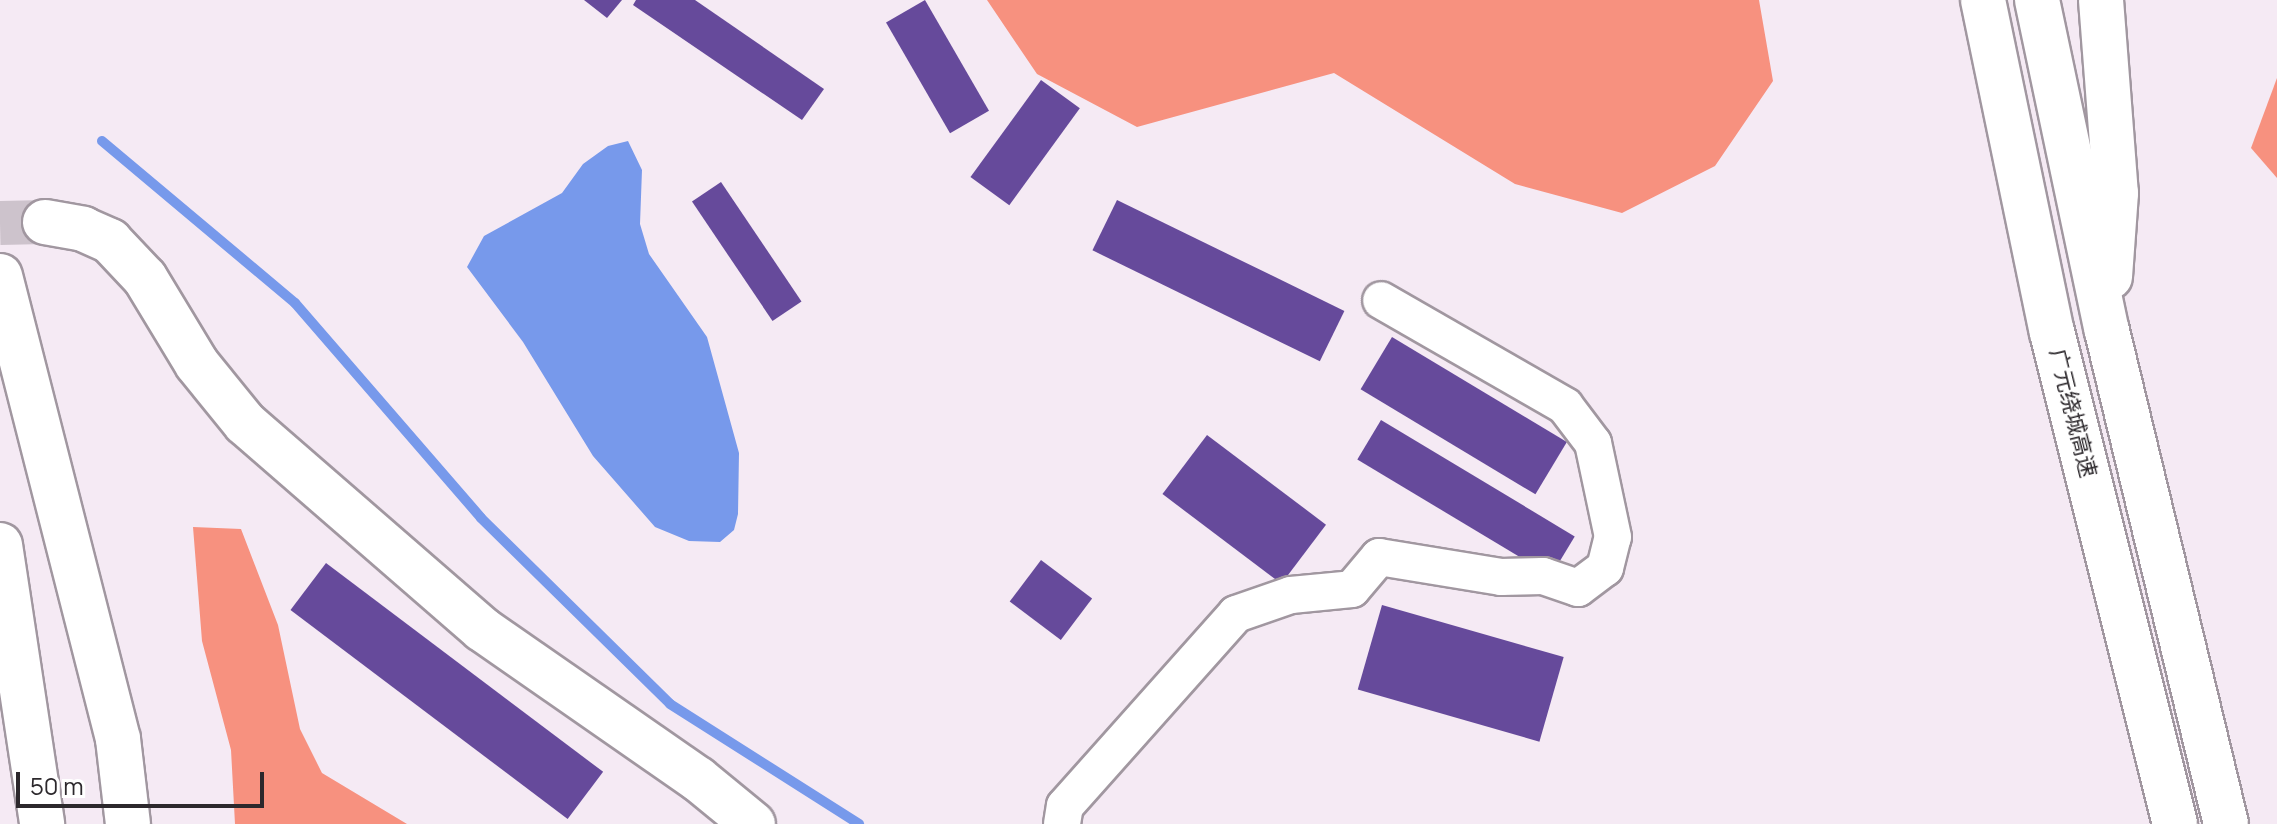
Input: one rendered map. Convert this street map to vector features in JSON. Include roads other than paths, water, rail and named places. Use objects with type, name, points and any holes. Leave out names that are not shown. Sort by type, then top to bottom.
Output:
[{"type":"main road","name":"广元绕城高速","points":[[1983,0],[2052,332],[2175,824]]},
{"type":"main road","points":[[2037,0],[2107,331],[2226,824]]},
{"type":"main road","points":[[2101,0],[2116,193],[2107,331]]},
{"type":"main road","points":[[45,222],[83,229],[110,241],[145,278],[197,364],[245,423],[482,629],[753,824]]},
{"type":"main road","points":[[0,276],[118,739],[128,824]]},
{"type":"main road","points":[[0,545],[5,609],[42,824]]},
{"type":"street","points":[[1062,824],[1065,806],[1236,614],[1291,595],[1352,589],[1379,557],[1501,577],[1543,576],[1578,588],[1605,568],[1613,537],[1593,443],[1565,406],[1381,300]]},
{"type":"water","points":[[628,141],[642,170],[640,224],[649,254],[707,337],[739,453],[738,514],[734,530],[720,542],[689,541],[655,527],[593,456],[523,342],[467,267],[484,236],[562,193],[583,164],[608,146]]},
{"type":"waterway","points":[[102,141],[295,303],[481,518],[670,704],[859,824]]},
{"type":"tunnel","points":[[0,223],[45,222]]}]
